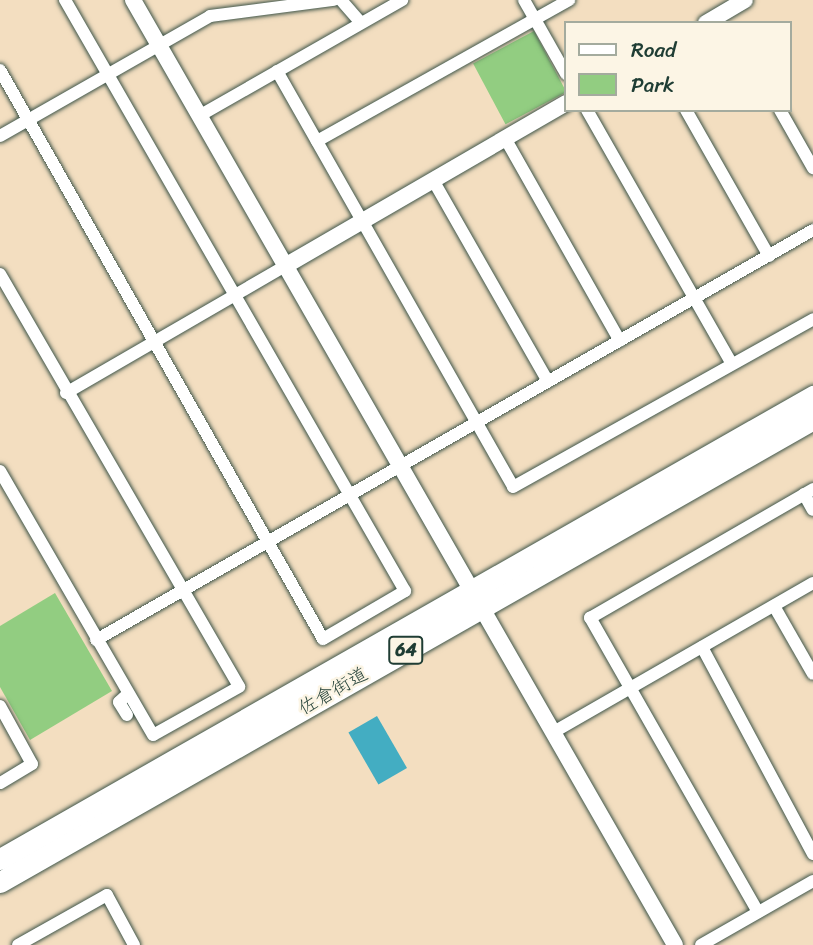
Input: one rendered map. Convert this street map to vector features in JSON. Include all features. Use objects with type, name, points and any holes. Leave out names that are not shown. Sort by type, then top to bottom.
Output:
[{"type":"main road","name":"佐倉街道","points":[[0,881],[813,396]]},
{"type":"main road","name":"佐倉街道","points":[[0,859],[813,419]]},
{"type":"street","points":[[0,70],[323,639],[405,591],[65,0]]},
{"type":"street","points":[[133,0],[675,945]]},
{"type":"street","points":[[0,136],[210,16],[334,0]]},
{"type":"street","points":[[341,0],[361,23]]},
{"type":"street","points":[[199,116],[402,0]]},
{"type":"street","points":[[524,0],[564,70]]},
{"type":"street","points":[[317,141],[569,0]]},
{"type":"street","points":[[727,17],[745,0]]},
{"type":"street","points":[[277,71],[513,487],[813,319]]},
{"type":"street","points":[[66,393],[564,104]]},
{"type":"street","points":[[588,112],[732,364]]},
{"type":"street","points":[[687,112],[769,256]]},
{"type":"street","points":[[781,112],[813,168]]},
{"type":"street","points":[[505,138],[620,341]]},
{"type":"street","points":[[433,180],[548,382]]},
{"type":"street","points":[[96,640],[813,230]]},
{"type":"street","points":[[0,274],[66,393],[239,687],[153,735],[0,471]]},
{"type":"street","points":[[758,912],[590,618],[809,492],[813,510]]},
{"type":"street","points":[[552,733],[813,583]]},
{"type":"street","points":[[774,606],[813,674]]},
{"type":"street","points":[[702,647],[813,854]]},
{"type":"street","points":[[128,694],[119,702],[128,715]]},
{"type":"street","points":[[0,706],[32,764],[0,783]]},
{"type":"street","points":[[701,945],[813,881]]},
{"type":"street","points":[[18,945],[107,894],[134,945]]},
{"type":"green space","points":[[534,31],[564,87],[564,93],[505,124],[473,63]]},
{"type":"green space","points":[[55,593],[112,691],[30,740],[0,687],[0,626]]},
{"type":"water","points":[[377,716],[407,768],[378,784],[348,732]]}]
